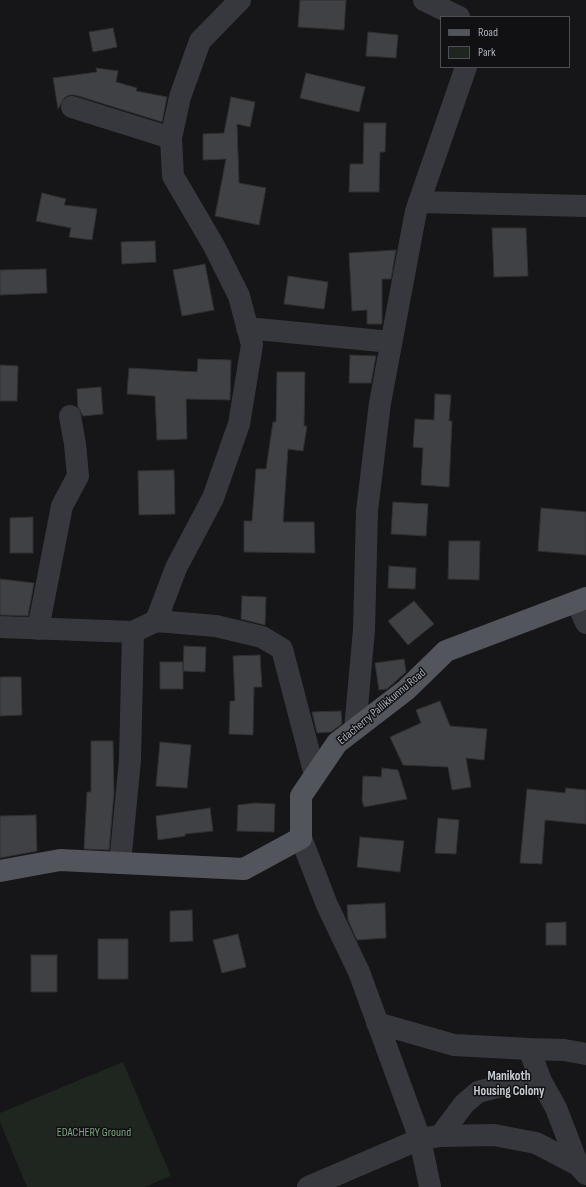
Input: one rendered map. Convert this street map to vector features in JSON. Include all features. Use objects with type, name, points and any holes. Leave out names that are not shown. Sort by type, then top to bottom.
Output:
[{"type":"main road","name":"Edacherry Pallikkunnu Road","points":[[301,838],[301,796],[337,743],[406,690],[446,651],[582,600]]},
{"type":"main road","points":[[0,871],[60,860],[244,869],[301,838]]},
{"type":"street","points":[[156,621],[176,568],[214,498],[239,424],[252,344],[238,296],[214,246],[173,176],[171,138],[180,97],[200,41],[240,0]]},
{"type":"street","points":[[424,0],[457,16]]},
{"type":"street","points":[[355,729],[364,630],[367,511],[380,403],[419,202],[466,68]]},
{"type":"street","points":[[72,107],[171,138]]},
{"type":"street","points":[[419,202],[586,206]]},
{"type":"street","points":[[247,328],[391,342]]},
{"type":"street","points":[[38,629],[62,506],[78,476],[75,444],[70,416]]},
{"type":"street","points":[[582,600],[586,623]]},
{"type":"street","points":[[0,626],[38,629],[133,632],[156,621],[216,626],[262,638],[282,649],[315,776]]},
{"type":"street","points":[[120,863],[130,760],[133,632]]},
{"type":"street","points":[[301,838],[327,905],[360,972],[377,1023],[430,1137],[430,1187]]},
{"type":"street","points":[[377,1023],[454,1045],[564,1050],[586,1054]]},
{"type":"street","points":[[529,1049],[541,1080],[556,1108],[582,1170]]},
{"type":"street","points":[[430,1137],[478,1092],[509,1084],[541,1080]]},
{"type":"street","points":[[308,1187],[430,1137],[494,1135],[536,1144],[582,1170]]},
{"type":"green space","name":"EDACHERY Ground","points":[[123,1062],[171,1176],[145,1187],[27,1187],[0,1122],[0,1113]]},
{"type":"building","points":[[300,0],[346,0],[344,30],[298,27]]},
{"type":"building","points":[[113,28],[117,47],[93,52],[89,32]]},
{"type":"building","points":[[368,32],[398,35],[396,58],[366,56]]},
{"type":"building","points":[[96,68],[118,71],[116,82],[137,88],[136,91],[167,97],[162,122],[75,95],[69,95],[64,98],[58,109],[53,78],[97,72]]},
{"type":"building","points":[[306,73],[365,87],[359,112],[300,98]]},
{"type":"building","points":[[231,97],[255,102],[250,127],[237,124],[239,183],[266,188],[259,225],[215,216],[226,159],[203,160],[203,134],[224,133]]},
{"type":"building","points":[[364,123],[386,123],[385,152],[380,152],[379,192],[349,192],[350,164],[363,164]]},
{"type":"building","points":[[42,193],[66,199],[64,205],[97,209],[92,240],[69,237],[71,228],[36,221]]},
{"type":"building","points":[[492,228],[526,228],[528,276],[494,277]]},
{"type":"building","points":[[155,241],[156,262],[122,264],[121,242]]},
{"type":"building","points":[[396,250],[391,279],[382,279],[382,324],[367,324],[367,310],[352,311],[349,253]]},
{"type":"building","points":[[205,264],[214,310],[182,316],[173,270]]},
{"type":"building","points":[[46,269],[47,293],[0,295],[0,270]]},
{"type":"building","points":[[288,276],[328,282],[324,309],[284,304]]},
{"type":"building","points":[[350,355],[376,356],[371,383],[349,383]]},
{"type":"building","points":[[198,359],[231,360],[230,400],[186,399],[187,439],[157,440],[155,396],[127,394],[129,368],[197,372]]},
{"type":"building","points":[[0,365],[18,366],[17,401],[0,401]]},
{"type":"building","points":[[277,372],[305,372],[304,426],[307,426],[303,451],[288,449],[283,522],[314,522],[315,553],[244,552],[244,521],[252,521],[256,469],[266,469],[273,422],[276,422]]},
{"type":"building","points":[[101,387],[103,414],[83,416],[78,407],[77,389]]},
{"type":"building","points":[[435,394],[451,395],[449,421],[452,421],[449,487],[421,485],[423,448],[413,447],[415,419],[434,420]]},
{"type":"building","points":[[174,470],[175,514],[139,515],[138,471]]},
{"type":"building","points":[[393,502],[428,504],[426,536],[391,534]]},
{"type":"building","points":[[541,508],[586,512],[586,555],[538,551]]},
{"type":"building","points":[[33,517],[33,553],[10,553],[10,518]]},
{"type":"building","points":[[449,541],[480,541],[479,580],[448,579]]},
{"type":"building","points":[[389,566],[416,568],[415,589],[388,588]]},
{"type":"building","points":[[0,579],[34,583],[28,616],[0,615]]},
{"type":"building","points":[[242,596],[266,597],[265,625],[241,619]]},
{"type":"building","points":[[414,601],[434,624],[408,645],[388,621]]},
{"type":"building","points":[[184,646],[206,647],[205,672],[183,671]]},
{"type":"building","points":[[260,655],[262,687],[254,687],[253,735],[229,734],[230,701],[235,701],[233,656]]},
{"type":"building","points":[[404,659],[406,672],[387,689],[379,690],[375,663]]},
{"type":"building","points":[[160,662],[183,662],[183,689],[160,689]]},
{"type":"building","points":[[0,677],[21,677],[22,715],[0,716]]},
{"type":"building","points":[[440,701],[450,726],[487,729],[484,760],[466,758],[471,787],[452,790],[448,767],[403,765],[390,737],[421,723],[416,710]]},
{"type":"building","points":[[341,711],[342,724],[331,732],[317,733],[312,712]]},
{"type":"building","points":[[91,741],[113,741],[114,793],[109,850],[84,849],[87,792],[91,792]]},
{"type":"building","points":[[160,742],[191,745],[187,788],[156,786]]},
{"type":"building","points":[[382,768],[398,770],[407,799],[364,807],[362,800],[363,776],[381,777]]},
{"type":"building","points":[[566,788],[586,790],[586,824],[545,820],[542,864],[520,863],[527,789],[565,793]]},
{"type":"building","points":[[255,803],[275,804],[274,832],[237,831],[238,805]]},
{"type":"building","points":[[210,808],[213,831],[185,834],[185,836],[158,840],[156,816]]},
{"type":"building","points":[[36,815],[37,851],[0,858],[0,816]]},
{"type":"building","points":[[438,818],[459,820],[456,854],[435,853]]},
{"type":"building","points":[[360,837],[404,841],[400,872],[357,867]]},
{"type":"building","points":[[385,903],[386,938],[357,940],[348,920],[347,905]]},
{"type":"building","points":[[192,910],[193,941],[170,942],[170,911]]},
{"type":"building","points":[[566,922],[566,945],[546,945],[546,923]]},
{"type":"building","points":[[238,934],[246,967],[222,973],[213,940]]},
{"type":"building","points":[[98,939],[128,939],[128,979],[98,979]]},
{"type":"building","points":[[31,955],[57,955],[57,992],[31,992]]},
{"type":"district","name":"Manikoth Housing Colony","points":[[509,1084]]}]
